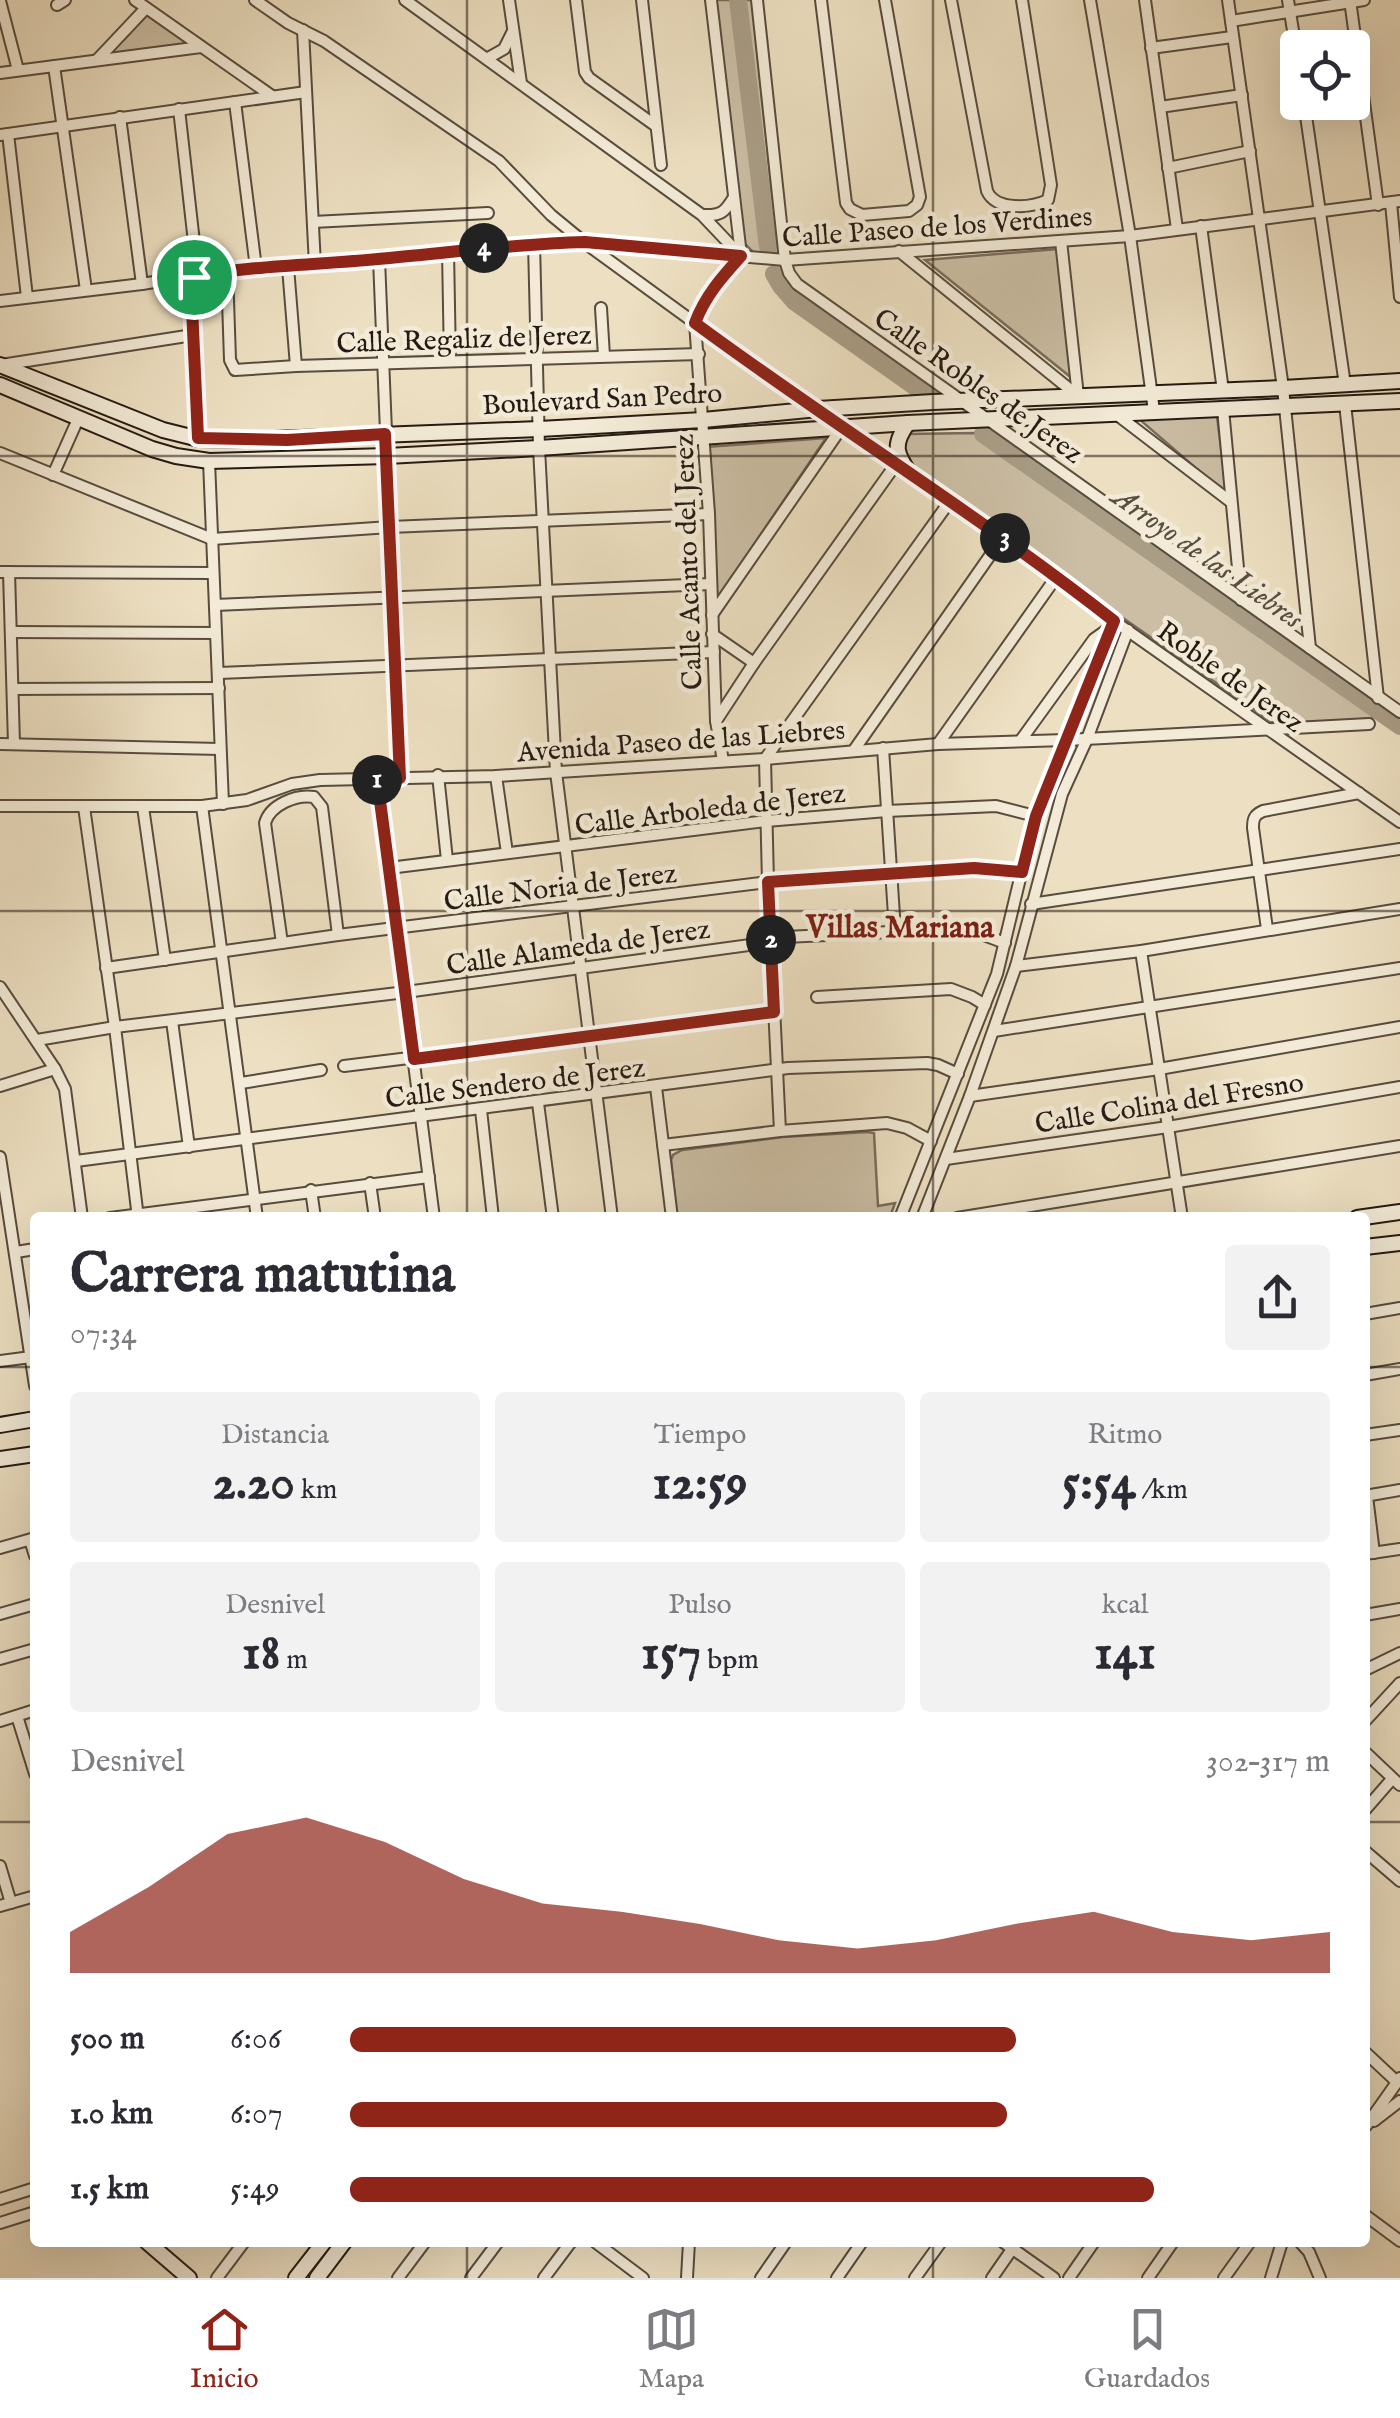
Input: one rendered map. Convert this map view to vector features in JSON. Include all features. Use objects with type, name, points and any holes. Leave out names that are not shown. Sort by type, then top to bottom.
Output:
[{"type":"street","points":[[135,0],[273,96]]},
{"type":"street","name":"Roble de Jerez","points":[[255,0],[324,41],[499,161],[550,215],[742,358],[1003,536],[1113,624],[1128,630],[1400,822]]},
{"type":"street","points":[[405,0],[702,215],[741,256]]},
{"type":"street","points":[[509,0],[521,83]]},
{"type":"street","points":[[576,0],[585,72],[656,126]]},
{"type":"street","points":[[642,0],[661,165]]},
{"type":"street","points":[[695,323],[716,284],[741,256],[710,0]]},
{"type":"street","points":[[758,0],[781,260]]},
{"type":"street","points":[[821,0],[846,203],[862,216],[909,211],[920,196],[885,0]]},
{"type":"street","points":[[951,0],[990,200],[1036,205],[1048,200],[1051,184],[1022,0]]},
{"type":"street","points":[[1090,0],[1130,236],[1154,411]]},
{"type":"street","points":[[1145,0],[1177,228]]},
{"type":"street","points":[[1228,0],[1283,388],[1310,648]]},
{"type":"street","points":[[1231,22],[1289,6],[1364,0]]},
{"type":"street","points":[[1350,1],[1378,205]]},
{"type":"street","points":[[0,2],[18,70]]},
{"type":"street","points":[[97,60],[146,8]]},
{"type":"street","points":[[488,58],[504,49],[513,27]]},
{"type":"street","points":[[304,30],[315,265]]},
{"type":"street","points":[[1151,48],[1232,37]]},
{"type":"street","points":[[0,72],[201,48]]},
{"type":"street","points":[[54,66],[86,290]]},
{"type":"street","points":[[27,297],[4,135],[306,92]]},
{"type":"street","points":[[1160,107],[1242,96]]},
{"type":"street","points":[[235,102],[256,268]]},
{"type":"street","points":[[179,109],[196,260],[191,292],[198,438]]},
{"type":"street","points":[[120,117],[142,284]]},
{"type":"street","points":[[1307,120],[1345,385]]},
{"type":"street","points":[[1168,168],[1250,151]]},
{"type":"street","points":[[702,215],[723,213],[734,197]]},
{"type":"street","points":[[1396,202],[1400,297]]},
{"type":"street","name":"Calle Paseo de los Verdines","points":[[0,301],[227,270],[534,243],[585,242],[781,260],[1130,236],[1396,202]]},
{"type":"street","points":[[312,222],[488,213]]},
{"type":"street","points":[[1201,226],[1223,391]]},
{"type":"street","points":[[1061,240],[1078,396]]},
{"type":"street","points":[[534,243],[538,429],[556,772],[611,1212]]},
{"type":"street","points":[[448,251],[450,362]]},
{"type":"street","points":[[899,251],[1078,396]]},
{"type":"street","points":[[379,259],[400,778]]},
{"type":"street","name":"Calle Robles de Jerez","points":[[781,260],[807,291],[1400,712]]},
{"type":"street","points":[[288,267],[296,366]]},
{"type":"street","name":"Calle Regaliz de Jerez","points":[[227,270],[230,360],[232,368],[240,371],[699,354]]},
{"type":"street","points":[[601,308],[604,356]]},
{"type":"street","name":"Calle Acanto del Jerez","points":[[695,323],[704,420],[716,720],[723,761]]},
{"type":"street","points":[[0,365],[193,335]]},
{"type":"street","name":"Boulevard San Pedro","points":[[0,365],[162,430],[198,438],[287,440],[704,420],[933,402],[1400,381]]},
{"type":"street","name":"Boulevard San Pedro","points":[[0,385],[152,449],[209,461],[539,448],[986,420]]},
{"type":"street","points":[[986,420],[1400,401]]},
{"type":"street","points":[[1345,404],[1378,698]]},
{"type":"street","points":[[1223,409],[1240,600]]},
{"type":"street","points":[[1115,414],[1230,502]]},
{"type":"street","points":[[53,475],[78,419]]},
{"type":"street","points":[[908,423],[897,446],[910,474]]},
{"type":"street","points":[[711,616],[842,427]]},
{"type":"street","points":[[0,453],[212,539],[390,527],[708,514]]},
{"type":"street","points":[[209,461],[223,804]]},
{"type":"street","points":[[716,720],[896,464]]},
{"type":"street","points":[[780,1131],[766,759],[950,502]]},
{"type":"street","points":[[854,750],[1003,536]]},
{"type":"street","points":[[14,744],[11,632],[4,572],[213,573]]},
{"type":"street","points":[[938,744],[1057,576]]},
{"type":"street","points":[[214,605],[711,584]]},
{"type":"street","points":[[902,1212],[985,1005],[1005,943],[1036,816],[1113,624]]},
{"type":"street","points":[[1022,740],[1094,639],[1113,624]]},
{"type":"street","points":[[924,1212],[1016,966],[1062,794],[1128,630]]},
{"type":"street","points":[[11,632],[215,633]]},
{"type":"street","points":[[712,634],[754,663]]},
{"type":"street","points":[[219,673],[714,652]]},
{"type":"street","points":[[12,689],[218,688]]},
{"type":"street","name":"Avenida Paseo de las Liebres","points":[[0,806],[202,806],[260,797],[307,781],[496,776],[938,744],[1369,724]]},
{"type":"street","points":[[0,744],[220,748]]},
{"type":"street","points":[[883,748],[894,931]]},
{"type":"street","points":[[438,775],[447,860]]},
{"type":"street","points":[[496,776],[506,854]]},
{"type":"street","points":[[377,778],[433,1212]]},
{"type":"street","points":[[1268,929],[1253,828],[1256,814],[1359,793]]},
{"type":"street","points":[[282,943],[265,823],[274,808],[303,796],[314,796],[322,807],[338,936]]},
{"type":"street","points":[[202,806],[256,1212]]},
{"type":"street","name":"Calle Arboleda de Jerez","points":[[389,868],[888,811],[996,806],[1036,816]]},
{"type":"street","points":[[84,807],[137,1212]]},
{"type":"street","points":[[143,807],[165,960]]},
{"type":"street","points":[[1031,904],[1400,849]]},
{"type":"street","name":"Calle Noria de Jerez","points":[[106,968],[768,882],[974,868],[1022,872]]},
{"type":"street","points":[[1016,966],[1142,952],[1400,909]]},
{"type":"street","name":"Calle Alameda de Jerez","points":[[37,1040],[580,969],[786,937],[967,930],[1005,943]]},
{"type":"street","points":[[1142,952],[1181,1212]]},
{"type":"street","points":[[994,1031],[1400,968]]},
{"type":"street","points":[[0,987],[65,1089],[81,1212]]},
{"type":"street","points":[[816,997],[951,989],[985,1005]]},
{"type":"street","points":[[344,1066],[774,1012]]},
{"type":"street","points":[[172,1021],[189,1146]]},
{"type":"street","points":[[970,1096],[1159,1069],[1400,1027]]},
{"type":"street","name":"Calle Sendero de Jerez","points":[[76,1161],[778,1070],[927,1063],[958,1074]]},
{"type":"street","points":[[0,1086],[55,1068]]},
{"type":"street","points":[[241,1083],[321,1070]]},
{"type":"street","points":[[656,1087],[671,1212]]},
{"type":"street","name":"Calle Colina del Fresno","points":[[946,1158],[1168,1127],[1400,1087]]},
{"type":"street","points":[[538,1103],[552,1212]]},
{"type":"street","points":[[481,1110],[492,1212]]},
{"type":"street","points":[[662,1145],[887,1124],[908,1128],[932,1141]]},
{"type":"street","points":[[996,1212],[1400,1146]]},
{"type":"street","points":[[0,1156],[30,1344]]},
{"type":"street","points":[[197,1212],[254,1198],[429,1176]]},
{"type":"street","points":[[370,1183],[374,1212]]},
{"type":"street","points":[[312,1190],[314,1212]]},
{"type":"street","points":[[1370,1216],[1400,1212]]},
{"type":"street","points":[[1370,1246],[1400,1243]]},
{"type":"street","points":[[16,1252],[30,1250]]},
{"type":"street","points":[[1370,1313],[1400,1308]]},
{"type":"street","points":[[0,1361],[30,1357]]},
{"type":"street","points":[[1370,1374],[1400,1369]]},
{"type":"street","points":[[0,1424],[30,1420]]},
{"type":"street","points":[[1370,1435],[1400,1430]]},
{"type":"street","points":[[0,1459],[30,1455]]},
{"type":"street","points":[[1370,1495],[1400,1490]]},
{"type":"street","points":[[0,1548],[30,1540]]},
{"type":"street","points":[[1370,1554],[1400,1548]]},
{"type":"street","points":[[0,1614],[30,1605]]},
{"type":"street","points":[[1370,1614],[1400,1610]]},
{"type":"street","points":[[0,1659],[30,1650]]},
{"type":"street","points":[[1370,1667],[1400,1652]]},
{"type":"street","points":[[1370,1716],[1400,1683]]},
{"type":"street","points":[[0,1721],[30,1712]]},
{"type":"street","points":[[17,1716],[30,1758]]},
{"type":"street","points":[[1370,1757],[1396,1782],[1370,1805]]},
{"type":"street","points":[[1370,1855],[1400,1881]]},
{"type":"street","points":[[0,1866],[6,1904]]},
{"type":"street","points":[[1370,2056],[1398,2080],[1370,2121]]},
{"type":"street","points":[[1370,2124],[1400,2101]]},
{"type":"street","points":[[0,2199],[30,2190]]},
{"type":"street","points":[[0,2223],[30,2214]]},
{"type":"street","points":[[1370,2218],[1400,2241]]},
{"type":"street","points":[[217,2278],[240,2247]]},
{"type":"street","points":[[296,2278],[320,2247]]},
{"type":"street","points":[[317,2278],[340,2247]]},
{"type":"street","points":[[398,2278],[421,2247]]},
{"type":"street","points":[[471,2278],[494,2247]]},
{"type":"street","points":[[544,2278],[568,2247]]},
{"type":"street","points":[[602,2247],[643,2278]]},
{"type":"street","points":[[688,2278],[689,2247]]},
{"type":"street","points":[[761,2278],[783,2247]]},
{"type":"street","points":[[837,2278],[859,2247]]},
{"type":"street","points":[[915,2278],[937,2247]]},
{"type":"street","points":[[992,2278],[1010,2247]]},
{"type":"street","points":[[1014,2247],[1054,2278]]},
{"type":"street","points":[[1069,2278],[1091,2247]]},
{"type":"street","points":[[1148,2278],[1170,2247]]},
{"type":"street","points":[[1224,2278],[1246,2247]]},
{"type":"street","points":[[1271,2278],[1280,2247]]},
{"type":"street","points":[[1304,2247],[1320,2278]]},
{"type":"street","points":[[164,2248],[189,2278]]},
{"type":"street","points":[[620,2278],[628,2267]]},
{"type":"shaded area","points":[[715,0],[752,0],[781,249],[775,255],[753,252],[744,243]]},
{"type":"shaded area","points":[[149,13],[193,45],[107,54]]},
{"type":"shaded area","points":[[1057,249],[1073,379],[925,260]]},
{"type":"shaded area","points":[[1217,416],[1227,495],[1139,419]]},
{"type":"shaded area","points":[[975,433],[1372,711],[1372,722],[1272,722],[914,472],[902,459],[905,434]]},
{"type":"shaded area","points":[[826,438],[713,605],[706,447]]},
{"type":"shaded area","points":[[874,1133],[878,1206],[895,1203],[892,1212],[676,1212],[673,1155],[682,1150],[783,1137]]},
{"type":"waterway","name":"Arroyo de las Liebres","points":[[738,0],[768,247]]},
{"type":"waterway","name":"Arroyo de las Liebres","points":[[774,274],[795,302],[931,398]]},
{"type":"waterway","name":"Arroyo de las Liebres","points":[[983,434],[1400,726]]},
{"type":"district","name":"Villas Mariana","points":[[900,926]]},
{"type":"route","points":[[585,242],[741,256],[716,284],[695,323],[1003,536],[1114,621],[1036,816],[1022,872],[974,868],[768,882],[774,1012],[414,1059],[377,778],[400,778],[385,434],[287,440],[198,438],[191,302],[194,277],[227,270],[534,243],[585,242]]}]
